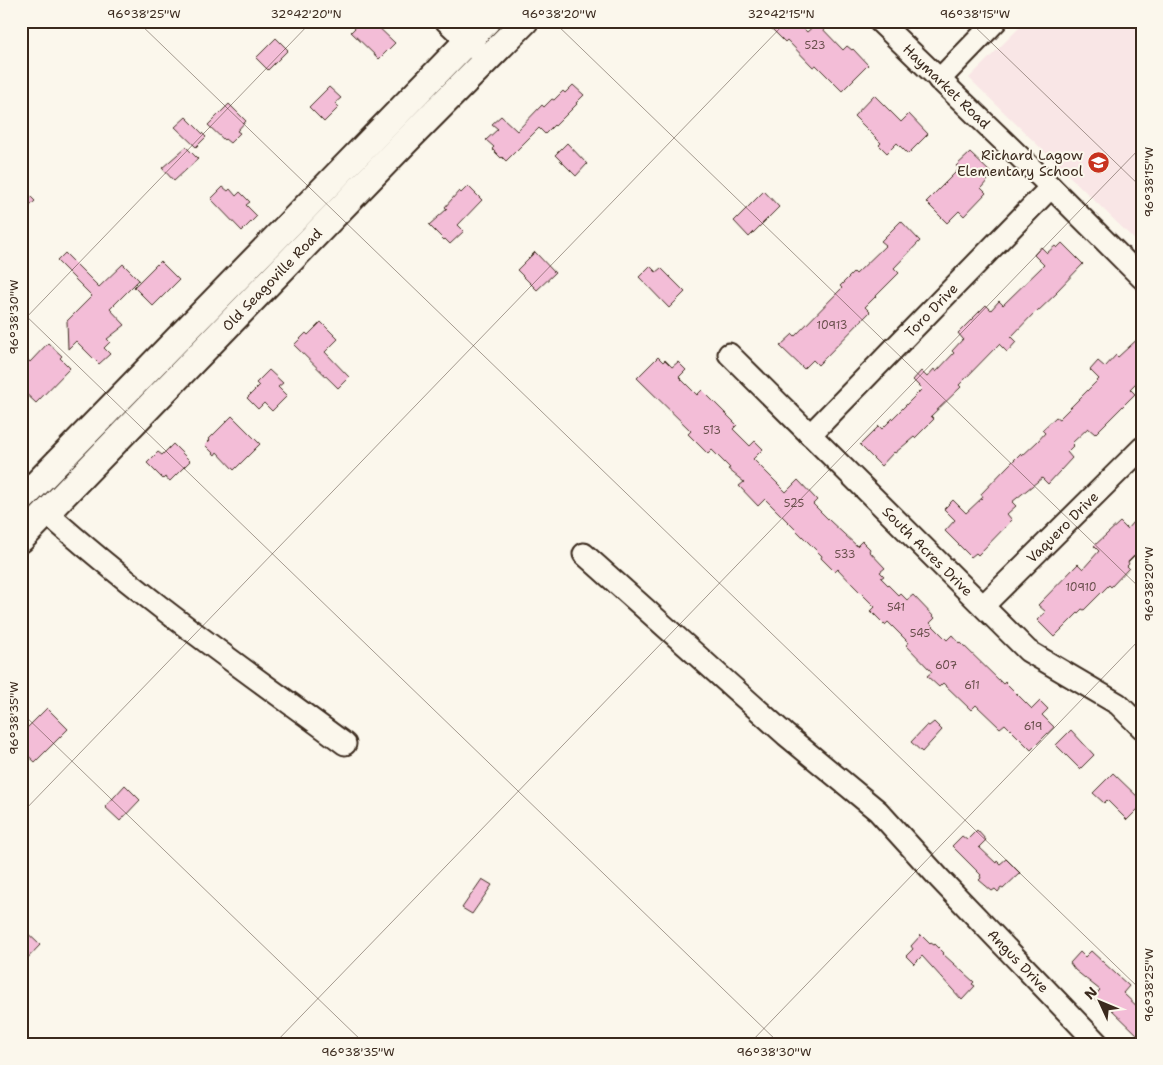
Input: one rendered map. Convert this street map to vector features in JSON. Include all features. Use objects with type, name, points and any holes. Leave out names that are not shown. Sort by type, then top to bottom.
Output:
[{"type":"main road","name":"Old Seagoville Road","points":[[24,497],[487,21]]},
{"type":"main road","name":"Old Seagoville Road","points":[[21,539],[406,141],[525,21]]},
{"type":"main road","points":[[178,338],[197,357]]},
{"type":"main road","points":[[24,497],[46,513]]},
{"type":"street","points":[[446,21],[487,60]]},
{"type":"street","name":"Haymarket Road","points":[[879,21],[1142,278]]},
{"type":"street","points":[[939,80],[996,21]]},
{"type":"street","name":"Toro Drive","points":[[810,435],[1051,187]]},
{"type":"street","name":"South Acres Drive","points":[[729,354],[1028,651],[1118,704],[1142,728]]},
{"type":"street","name":"Vaquero Drive","points":[[983,606],[1142,448]]},
{"type":"street","points":[[46,513],[88,551],[142,594],[345,744]]},
{"type":"street","name":"Angus Drive","points":[[584,554],[786,735],[878,811],[938,878],[1098,1044]]},
{"type":"shaded area","name":"Richard Lagow Elementary School","points":[[1026,21],[1142,21],[1142,247],[969,78]]},
{"type":"building","points":[[362,21],[372,21],[395,43],[379,59],[351,32]]},
{"type":"building","points":[[764,21],[796,21],[807,32],[817,23],[843,50],[847,46],[853,49],[868,65],[842,91],[816,65],[813,67],[787,40],[785,42]]},
{"type":"building","points":[[276,38],[288,50],[268,70],[256,58]]},
{"type":"building","points":[[573,85],[584,95],[545,134],[539,128],[506,161],[492,149],[494,147],[486,140],[498,129],[492,124],[501,116],[517,131],[542,105],[544,107],[563,91],[565,93]]},
{"type":"building","points":[[329,87],[341,98],[335,103],[339,107],[324,122],[309,107]]},
{"type":"building","points":[[874,95],[901,122],[909,114],[928,134],[908,154],[897,143],[887,153],[879,145],[881,143],[854,116]]},
{"type":"building","points":[[229,104],[246,121],[237,131],[240,133],[230,143],[208,125]]},
{"type":"building","points":[[186,117],[206,137],[196,147],[175,127]]},
{"type":"building","points":[[567,143],[587,164],[576,176],[555,155]]},
{"type":"building","points":[[186,147],[198,159],[174,181],[162,168]]},
{"type":"building","points":[[970,153],[991,173],[981,188],[986,193],[964,216],[959,211],[947,223],[926,202],[959,169],[956,166]]},
{"type":"building","points":[[468,186],[482,200],[458,225],[464,231],[450,244],[429,225],[447,209],[445,207],[459,191],[461,193]]},
{"type":"building","points":[[21,187],[35,201],[21,214]]},
{"type":"building","points":[[223,187],[228,191],[230,189],[236,196],[240,192],[250,202],[246,205],[257,216],[242,231],[211,199]]},
{"type":"building","points":[[764,191],[779,207],[749,237],[734,221]]},
{"type":"building","points":[[901,221],[920,241],[894,268],[899,273],[865,307],[870,312],[818,365],[813,360],[804,369],[780,346],[793,334],[795,336],[842,288],[840,286],[854,272],[856,274],[886,245],[881,241]]},
{"type":"building","points":[[1062,243],[1083,264],[1057,293],[1036,311],[1011,337],[1016,342],[1007,352],[999,344],[959,385],[961,387],[931,416],[934,419],[915,438],[894,452],[881,466],[860,445],[879,426],[882,429],[922,389],[913,380],[921,371],[927,377],[934,369],[936,372],[954,353],[952,351],[963,339],[958,333],[986,305],[991,310],[999,301],[1003,305],[1044,265],[1034,255],[1041,247],[1047,253]]},
{"type":"building","points":[[535,252],[555,273],[537,290],[517,270]]},
{"type":"building","points":[[65,253],[99,287],[123,264],[139,280],[110,309],[125,325],[107,339],[110,342],[104,348],[110,354],[99,364],[76,341],[68,349],[67,321],[92,296],[57,261]]},
{"type":"building","points":[[160,261],[179,280],[153,306],[134,287]]},
{"type":"building","points":[[650,266],[656,272],[661,268],[685,292],[669,308],[639,277]]},
{"type":"building","points":[[321,322],[338,339],[325,352],[349,377],[338,388],[294,345]]},
{"type":"building","points":[[1142,335],[1142,377],[1130,389],[1135,394],[1095,434],[1088,428],[1072,443],[1074,445],[1067,452],[1072,458],[1048,484],[1042,478],[1012,502],[1016,506],[1007,514],[1012,520],[978,555],[976,553],[971,557],[945,531],[955,520],[944,509],[953,500],[966,513],[983,497],[981,494],[1020,454],[1022,456],[1038,441],[1045,433],[1042,430],[1056,417],[1059,419],[1099,379],[1090,370],[1098,361],[1105,367],[1116,355],[1118,357]]},
{"type":"building","points":[[48,343],[62,356],[60,358],[70,368],[36,403],[21,389],[21,354],[30,362]]},
{"type":"building","points":[[658,357],[663,362],[665,360],[672,367],[678,362],[686,370],[679,377],[697,395],[702,390],[737,425],[733,429],[750,446],[755,441],[763,449],[753,459],[786,492],[798,480],[817,500],[813,504],[830,521],[857,546],[862,541],[870,549],[869,551],[885,568],[880,572],[884,576],[881,578],[898,595],[900,593],[907,600],[913,595],[935,618],[930,623],[947,640],[952,635],[1032,709],[1040,701],[1048,709],[1042,715],[1054,727],[1031,750],[1005,724],[1000,728],[976,705],[971,710],[943,683],[939,687],[927,676],[932,672],[906,645],[909,643],[888,622],[885,625],[871,611],[875,607],[838,569],[835,572],[821,558],[822,556],[765,499],[758,506],[739,486],[744,482],[728,469],[730,468],[712,450],[708,454],[688,434],[691,431],[637,378]]},
{"type":"building","points":[[269,370],[283,383],[278,387],[287,396],[272,411],[264,403],[258,409],[247,398],[259,386],[256,383]]},
{"type":"building","points":[[232,416],[260,444],[234,470],[217,452],[215,455],[205,445]]},
{"type":"building","points":[[173,444],[190,461],[170,481],[165,477],[163,479],[147,463],[158,452],[162,455]]},
{"type":"building","points":[[1120,522],[1127,529],[1133,522],[1142,531],[1142,548],[1128,562],[1127,566],[1129,568],[1111,587],[1109,585],[1054,637],[1037,620],[1046,612],[1038,605],[1078,564],[1083,569],[1099,551],[1094,546]]},
{"type":"building","points":[[47,708],[68,729],[35,762],[21,749],[21,734]]},
{"type":"building","points":[[934,722],[942,730],[922,752],[911,742],[927,725],[929,726]]},
{"type":"building","points":[[1071,730],[1094,755],[1080,769],[1056,745]]},
{"type":"building","points":[[1113,773],[1142,801],[1142,805],[1127,820],[1107,800],[1104,803],[1093,793]]},
{"type":"building","points":[[125,785],[140,800],[120,821],[105,807]]},
{"type":"building","points":[[977,830],[986,840],[979,847],[996,863],[997,861],[1000,864],[1006,859],[1020,873],[998,892],[995,889],[992,891],[979,880],[981,875],[952,846],[962,836],[967,840]]},
{"type":"building","points":[[482,879],[492,885],[472,914],[462,908]]},
{"type":"building","points":[[21,927],[40,945],[21,965]]},
{"type":"building","points":[[921,935],[930,944],[935,944],[943,954],[974,982],[972,984],[975,986],[962,1000],[922,956],[914,964],[906,956],[913,949],[911,946]]},
{"type":"building","points":[[1091,951],[1129,986],[1123,993],[1142,1011],[1142,1039],[1107,1005],[1104,1008],[1093,997],[1100,990],[1075,970],[1070,963],[1080,952],[1085,957]]},
{"type":"place","name":"Richard Lagow Elementary School","points":[[1099,163]]}]
